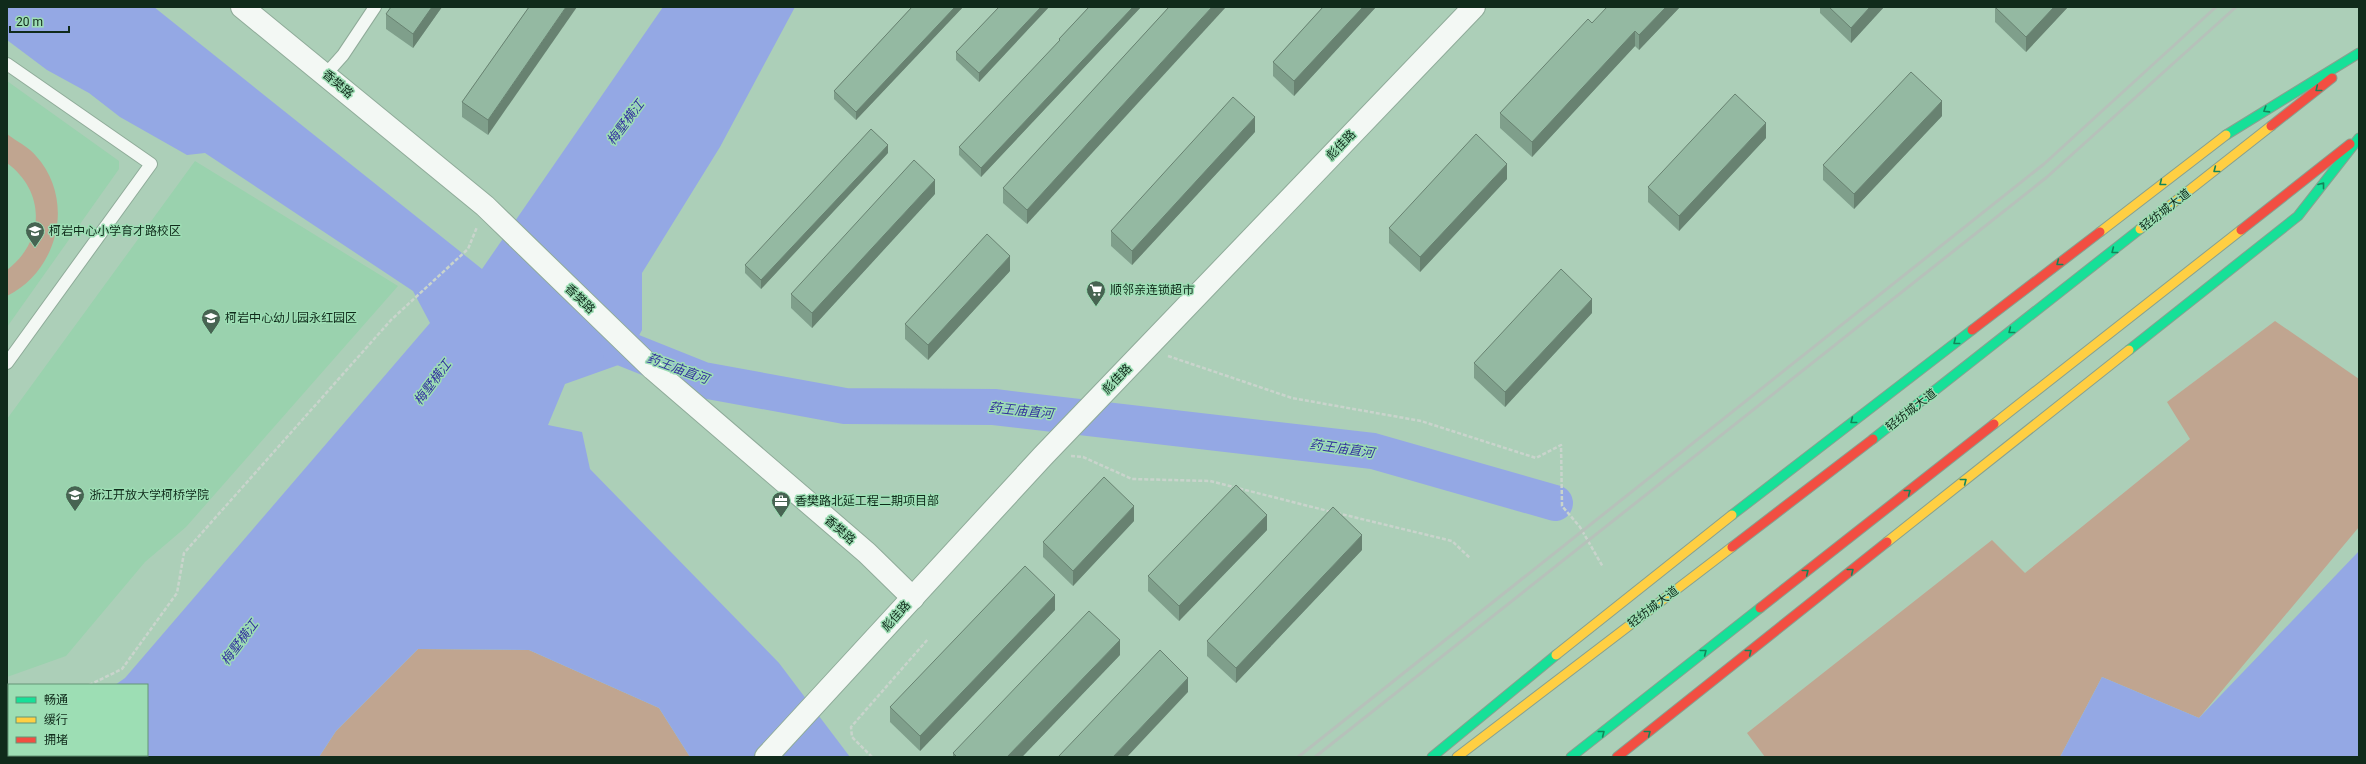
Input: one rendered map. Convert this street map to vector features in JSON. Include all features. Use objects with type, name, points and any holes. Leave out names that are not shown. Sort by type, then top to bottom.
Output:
[{"type":"main road","points":[[1432,757],[1663,568],[2227,134],[2359,52]]},
{"type":"main road","name":"轻纺城大道","points":[[1457,757],[1911,410],[2359,56]]},
{"type":"main road","points":[[1617,757],[2298,216],[2359,137]]},
{"type":"main road","points":[[1571,757],[2359,137]]},
{"type":"street","name":"香樊路","points":[[242,7],[326,74],[485,206],[653,369],[866,553],[913,598]]},
{"type":"street","name":"彪佳路","points":[[766,757],[1062,435],[1474,7]]},
{"type":"lane","points":[[326,74],[343,55],[375,7]]},
{"type":"lane","points":[[7,64],[151,164],[7,363]]},
{"type":"path","points":[[90,684],[122,669],[177,593],[184,553],[386,326],[468,249]]},
{"type":"path","points":[[1146,349],[1292,398],[1421,421],[1536,458],[1561,444],[1562,506],[1580,526],[1603,567]]},
{"type":"path","points":[[1043,456],[1083,457],[1132,479],[1210,481],[1452,541],[1470,558]]},
{"type":"path","points":[[872,757],[852,737],[851,727],[928,639]]},
{"type":"shaded area","name":"柯岩中心小学育才路校区","points":[[7,81],[119,161],[119,169],[7,327]]},
{"type":"shaded area","points":[[7,134],[33,153],[48,174],[56,193],[58,213],[56,233],[49,252],[39,270],[25,285],[7,296],[7,270],[20,258],[29,245],[34,231],[36,216],[34,202],[29,188],[20,175],[7,163]]},
{"type":"shaded area","name":"柯岩中心幼儿园永红园区","points":[[195,161],[398,286],[186,527],[145,562],[66,656],[7,677],[7,419]]},
{"type":"shaded area","points":[[2275,321],[2359,379],[2359,527],[2199,718],[2102,677],[2060,757],[1765,757],[1747,733],[1992,540],[2025,573],[2190,439],[2167,402]]},
{"type":"shaded area","points":[[418,649],[529,650],[659,708],[690,757],[319,757],[336,731]]},
{"type":"water","name":"梅墅横江","points":[[7,7],[154,7],[482,269],[663,7],[795,7],[720,147],[642,273],[642,330],[624,363],[565,384],[548,425],[582,432],[590,469],[779,663],[850,757],[690,757],[659,708],[529,650],[418,649],[336,731],[319,757],[7,757],[8,732],[8,756],[148,756],[148,684],[116,684],[125,678],[430,323],[413,291],[205,153],[187,155],[120,117],[89,93],[47,70],[7,40]]},
{"type":"water","points":[[2359,551],[2359,757],[2060,757],[2102,677],[2199,718]]},
{"type":"building","points":[[391,7],[432,7],[413,34],[386,14]]},
{"type":"building","points":[[529,7],[566,7],[488,120],[462,102]]},
{"type":"building","points":[[912,7],[955,7],[856,112],[834,91]]},
{"type":"building","points":[[999,7],[1041,7],[979,73],[956,52]]},
{"type":"building","points":[[1089,7],[1133,7],[981,168],[959,147],[1060,40],[1059,39]]},
{"type":"building","points":[[1169,7],[1212,7],[1027,210],[1003,188]]},
{"type":"building","points":[[1323,7],[1363,7],[1294,81],[1273,62]]},
{"type":"building","points":[[1607,7],[1666,7],[1639,35],[1635,31],[1532,142],[1500,113],[1588,19],[1592,23]]},
{"type":"building","points":[[1829,7],[1870,7],[1851,28]]},
{"type":"building","points":[[1995,7],[2054,7],[2026,37]]},
{"type":"building","points":[[1911,72],[1942,101],[1854,194],[1823,165]]},
{"type":"building","points":[[1735,94],[1766,123],[1679,216],[1648,187]]},
{"type":"building","points":[[1233,97],[1255,117],[1132,251],[1111,231]]},
{"type":"building","points":[[871,129],[888,145],[761,280],[745,265]]},
{"type":"building","points":[[1476,134],[1507,164],[1420,257],[1389,228]]},
{"type":"building","points":[[914,160],[935,180],[812,313],[791,294]]},
{"type":"building","points":[[987,234],[1010,256],[928,345],[905,324]]},
{"type":"building","points":[[1561,269],[1592,299],[1505,392],[1474,363]]},
{"type":"building","points":[[1104,477],[1134,506],[1073,571],[1043,542]]},
{"type":"building","points":[[1236,485],[1267,515],[1179,606],[1148,576]]},
{"type":"building","points":[[1333,507],[1362,535],[1236,668],[1207,641]]},
{"type":"building","points":[[1025,566],[1055,595],[920,736],[890,707]]},
{"type":"building","points":[[1089,611],[1120,640],[1007,757],[957,757],[953,753]]},
{"type":"building","points":[[1160,650],[1188,678],[1113,757],[1058,757]]},
{"type":"waterway","name":"药王庙直河","points":[[618,346],[703,380],[845,406],[994,407],[1373,451],[1555,503]]},
{"type":"railway","points":[[1298,757],[2044,164],[2216,7]]},
{"type":"railway","points":[[1315,757],[2047,177],[2236,7]]},
{"type":"traffic: fast","points":[[2226,135],[2359,53]]},
{"type":"traffic: fast","points":[[2129,350],[2298,216],[2359,138]]},
{"type":"traffic: fast","points":[[1873,439],[2140,229]]},
{"type":"traffic: fast","points":[[1732,515],[1972,330]]},
{"type":"traffic: fast","points":[[1571,757],[1760,608]]},
{"type":"traffic: fast","points":[[1432,757],[1556,655]]},
{"type":"traffic: slow","points":[[2140,229],[2271,126]]},
{"type":"traffic: slow","points":[[2100,232],[2226,135]]},
{"type":"traffic: slow","points":[[1994,424],[2241,230]]},
{"type":"traffic: slow","points":[[1887,542],[2129,350]]},
{"type":"traffic: slow","points":[[1556,655],[1732,515]]},
{"type":"traffic: slow","points":[[1457,757],[1732,547]]},
{"type":"traffic: jam","points":[[2271,126],[2332,78]]},
{"type":"traffic: jam","points":[[2241,230],[2350,144]]},
{"type":"traffic: jam","points":[[1972,330],[2100,232]]},
{"type":"traffic: jam","points":[[1760,608],[1994,424]]},
{"type":"traffic: jam","points":[[1732,547],[1873,439]]},
{"type":"traffic: jam","points":[[1617,757],[1887,542]]},
{"type":"place","name":"柯岩中心小学育才路校区","points":[[35,248]]},
{"type":"place","name":"顺邻亲连锁超市","points":[[1096,307]]},
{"type":"place","name":"柯岩中心幼儿园永红园区","points":[[211,335]]},
{"type":"place","name":"浙江开放大学柯桥学院","points":[[75,512]]},
{"type":"place","name":"香樊路北延工程二期项目部","points":[[781,518]]}]
